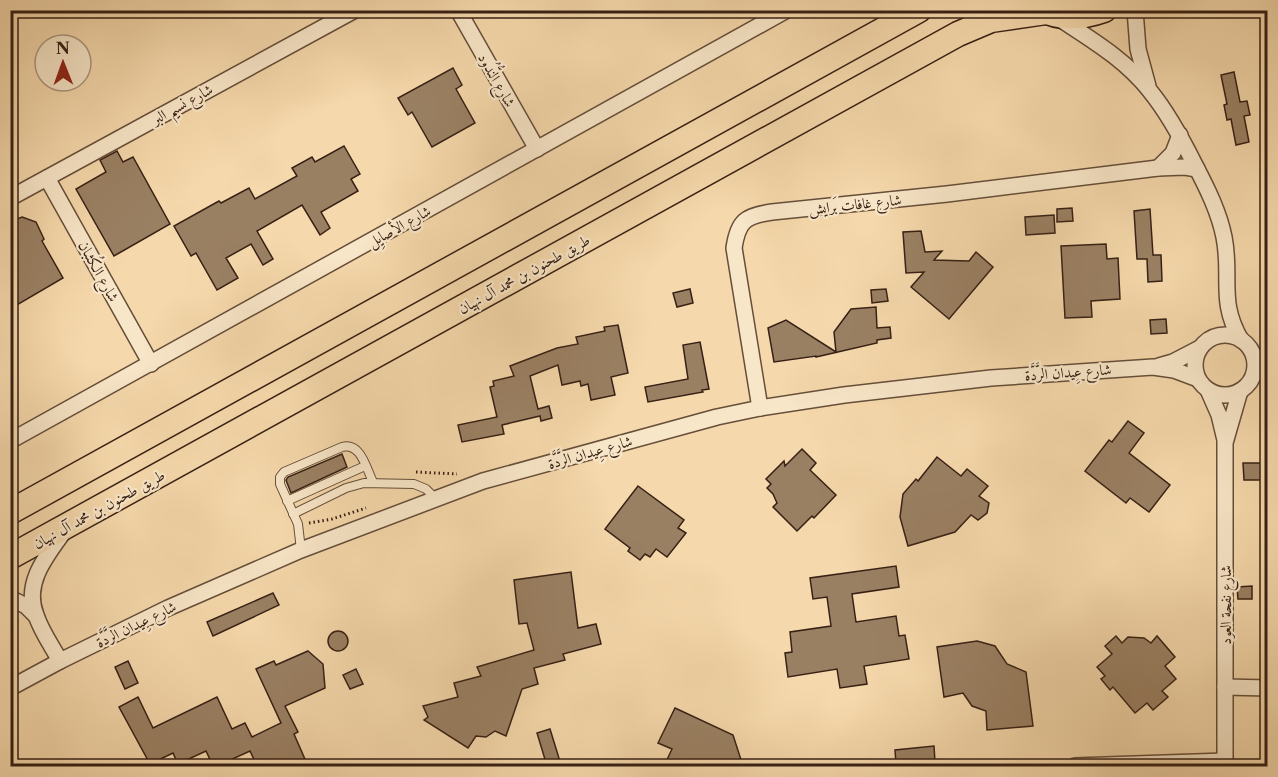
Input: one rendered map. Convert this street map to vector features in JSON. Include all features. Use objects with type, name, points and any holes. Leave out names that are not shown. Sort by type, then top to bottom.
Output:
[{"type":"main road","points":[[10,512],[919,10]]},
{"type":"main road","name":"طريق طحنون بن محمد آل نهيان","points":[[10,557],[958,34],[991,20],[1048,13],[1079,18],[1104,10]]},
{"type":"street","name":"شارع نسيم البر","points":[[10,198],[355,10]]},
{"type":"street","name":"شارع النُّدُود","points":[[458,10],[537,149]]},
{"type":"street","name":"شارع الأصايِل","points":[[10,441],[788,10]]},
{"type":"street","points":[[1136,10],[1138,49],[1150,91]]},
{"type":"street","points":[[1048,13],[1112,54],[1150,91],[1180,135],[1221,222],[1225,246],[1226,303],[1234,328],[1254,358],[1255,369],[1252,379]]},
{"type":"street","points":[[1158,168],[1173,153],[1180,135]]},
{"type":"street","name":"شارع غافات بَرايش","points":[[760,408],[734,248],[737,230],[756,214],[947,194],[1158,168],[1185,167],[1197,170]]},
{"type":"street","name":"شارع الكُثبان","points":[[47,178],[151,364]]},
{"type":"street","points":[[1226,303],[1217,330],[1205,343],[1195,363],[1203,384],[1219,394],[1230,394],[1240,391],[1252,379],[1268,374]]},
{"type":"street","points":[[1205,343],[1221,335],[1231,336],[1268,358]]},
{"type":"street","name":"شارع عِيدان الرَّدَّة","points":[[1153,368],[1173,362],[1205,343]]},
{"type":"street","name":"شارع عِيدان الرَّدَّة","points":[[10,688],[168,608],[301,550],[435,498],[483,481],[717,417],[844,395],[991,378],[1153,368],[1174,370],[1203,384]]},
{"type":"street","name":"شارع نفحة العود","points":[[1203,384],[1219,415],[1225,443],[1225,764]]},
{"type":"street","name":"شارع نفحة العود","points":[[1225,443],[1240,391]]},
{"type":"street","points":[[35,615],[33,589],[36,576],[41,564],[68,526]]},
{"type":"street","points":[[10,598],[26,606],[35,615],[60,661]]},
{"type":"street","points":[[1225,687],[1268,688]]},
{"type":"street","points":[[1075,766],[1225,764]]},
{"type":"lane","points":[[301,550],[299,529],[279,481],[281,474],[346,446],[357,450],[373,482]]},
{"type":"lane","points":[[287,501],[365,466]]},
{"type":"lane","points":[[293,514],[346,488],[373,482],[414,484],[426,489],[435,498]]},
{"type":"building","points":[[453,68],[462,85],[456,89],[475,123],[432,147],[412,112],[408,115],[398,98]]},
{"type":"building","points":[[1234,72],[1240,102],[1247,101],[1250,115],[1244,116],[1249,142],[1236,145],[1231,119],[1227,120],[1224,105],[1227,104],[1221,75]]},
{"type":"building","points":[[344,146],[360,174],[351,179],[358,191],[321,212],[330,228],[320,235],[302,205],[257,231],[273,259],[263,265],[251,244],[226,258],[238,278],[217,290],[196,253],[191,256],[174,226],[219,201],[221,203],[249,188],[255,199],[297,176],[292,168],[312,157],[315,162]]},
{"type":"building","points":[[117,151],[123,162],[133,157],[170,224],[114,256],[76,189],[106,172],[100,160]]},
{"type":"building","points":[[1072,208],[1073,221],[1057,222],[1057,209]]},
{"type":"building","points":[[1150,209],[1153,255],[1161,255],[1162,281],[1148,282],[1147,259],[1137,259],[1134,211]]},
{"type":"building","points":[[1054,215],[1055,233],[1026,235],[1025,217]]},
{"type":"building","points":[[22,217],[36,222],[44,239],[42,241],[63,278],[10,309],[10,222]]},
{"type":"building","points":[[921,231],[925,252],[942,251],[934,260],[969,261],[976,252],[993,267],[949,319],[911,287],[924,272],[906,273],[903,232]]},
{"type":"building","points":[[1106,244],[1107,259],[1118,258],[1120,299],[1091,301],[1092,317],[1065,318],[1061,246]]},
{"type":"building","points":[[690,289],[693,303],[677,307],[673,293]]},
{"type":"building","points":[[886,289],[888,301],[872,303],[871,290]]},
{"type":"building","points":[[876,307],[877,328],[890,327],[891,338],[877,340],[877,343],[816,357],[774,362],[768,328],[786,320],[836,352],[834,332],[851,309]]},
{"type":"building","points":[[1166,319],[1167,333],[1151,334],[1150,320]]},
{"type":"building","points":[[618,325],[628,373],[611,377],[615,395],[591,400],[588,384],[581,386],[580,381],[562,385],[558,365],[530,376],[538,409],[549,406],[552,418],[541,421],[540,416],[502,425],[504,434],[462,442],[458,425],[497,417],[490,387],[494,386],[493,381],[514,376],[510,366],[557,348],[578,344],[576,337],[605,331],[604,327]]},
{"type":"building","points":[[700,342],[709,389],[648,402],[645,387],[688,379],[683,345]]},
{"type":"building","points":[[1128,421],[1144,433],[1129,453],[1170,485],[1149,512],[1130,498],[1126,503],[1085,471],[1109,440],[1112,442]]},
{"type":"building","points":[[802,449],[816,463],[810,470],[836,495],[814,518],[812,516],[797,531],[773,507],[777,503],[767,488],[771,484],[766,479],[784,461],[785,466]]},
{"type":"building","points":[[342,454],[347,467],[291,493],[286,480],[288,477]]},
{"type":"building","points":[[937,457],[961,476],[967,469],[988,486],[979,496],[989,503],[987,513],[978,520],[971,515],[955,532],[908,546],[900,517],[903,494],[916,479],[918,481]]},
{"type":"building","points":[[1243,463],[1268,463],[1268,480],[1244,480]]},
{"type":"building","points":[[638,486],[684,520],[678,528],[686,533],[667,557],[656,549],[650,557],[645,554],[640,560],[628,551],[630,548],[605,529]]},
{"type":"building","points":[[896,566],[899,587],[852,594],[856,622],[896,616],[899,636],[905,635],[909,659],[864,666],[867,684],[840,688],[837,669],[788,677],[785,653],[792,652],[790,632],[831,626],[827,597],[813,599],[810,578]]},
{"type":"building","points":[[571,572],[578,628],[596,624],[601,644],[563,654],[565,660],[534,668],[538,684],[522,689],[506,736],[495,731],[486,737],[476,736],[468,748],[424,720],[428,717],[423,706],[458,697],[454,683],[481,676],[477,667],[534,650],[527,623],[519,624],[514,580]]},
{"type":"building","points":[[1252,586],[1252,599],[1238,599],[1237,587]]},
{"type":"building","points":[[273,593],[279,605],[213,636],[207,622]]},
{"type":"building","points":[[338,631],[345,634],[348,641],[345,648],[338,651],[331,648],[328,641],[331,634]]},
{"type":"building","points":[[1116,636],[1122,643],[1128,637],[1144,638],[1151,643],[1157,636],[1175,657],[1165,666],[1176,679],[1162,691],[1168,697],[1153,710],[1147,703],[1135,713],[1113,687],[1110,690],[1101,679],[1105,676],[1097,667],[1112,654],[1105,646]]},
{"type":"building","points":[[977,641],[995,646],[1007,664],[1026,672],[1033,726],[987,730],[986,711],[972,706],[963,693],[944,697],[937,647]]},
{"type":"building","points":[[308,651],[323,664],[325,688],[285,706],[298,732],[294,734],[308,766],[257,766],[250,751],[217,766],[213,766],[206,751],[178,764],[173,753],[150,764],[119,707],[138,697],[153,728],[217,697],[232,729],[245,723],[252,737],[281,723],[256,669],[274,661],[276,665]]},
{"type":"building","points":[[128,661],[138,683],[125,689],[115,667]]},
{"type":"building","points":[[356,669],[363,684],[350,689],[343,675]]},
{"type":"building","points":[[675,708],[733,735],[743,766],[664,766],[672,749],[658,743]]},
{"type":"building","points":[[550,729],[561,766],[547,766],[537,733]]},
{"type":"building","points":[[934,746],[935,762],[896,764],[895,750]]}]
